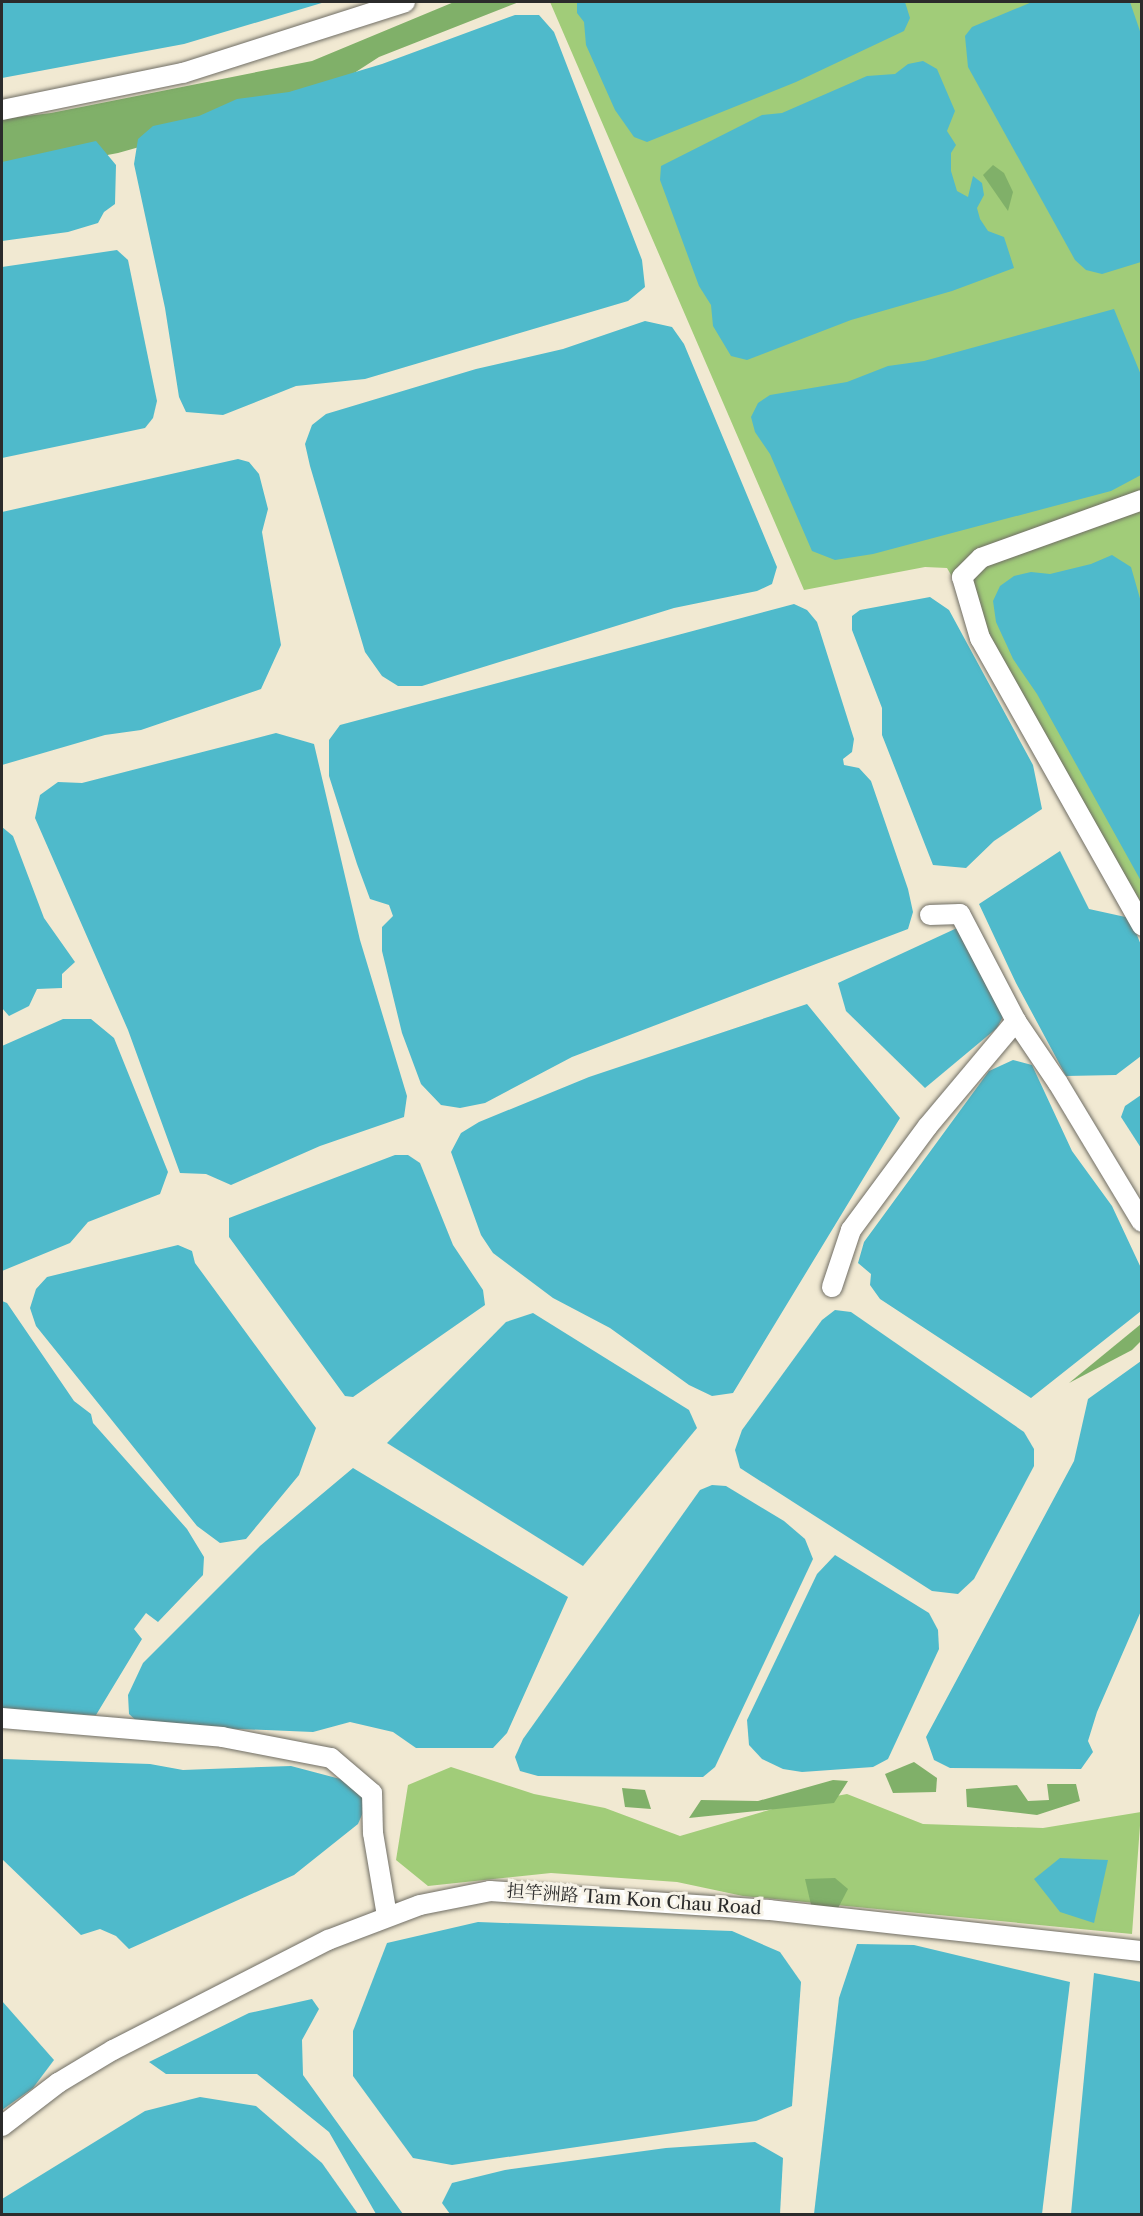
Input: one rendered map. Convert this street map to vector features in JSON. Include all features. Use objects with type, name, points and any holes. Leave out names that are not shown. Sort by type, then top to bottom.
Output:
[{"type":"street","points":[[2,110],[32,107],[183,73],[405,2]]},
{"type":"street","points":[[1142,500],[981,558],[962,577],[980,638],[1142,925]]},
{"type":"street","points":[[930,915],[960,914],[1016,1021],[1058,1083],[1142,1222]]},
{"type":"street","points":[[832,1287],[851,1230],[928,1126],[1016,1021]]},
{"type":"street","points":[[2,1718],[222,1737],[332,1758],[372,1793],[373,1833],[387,1916]]},
{"type":"street","name":"担竿洲路 Tam Kon Chau Road","points":[[2,2126],[58,2083],[113,2050],[327,1940],[387,1916],[440,1900],[509,1890],[769,1910],[1142,1951]]},
{"type":"green space","points":[[454,2],[519,2],[379,57],[317,97],[118,153],[60,164],[2,162],[2,119],[51,113],[312,61]]},
{"type":"green space","points":[[550,2],[1141,2],[1141,903],[947,568],[925,567],[804,590]]},
{"type":"green space","points":[[993,165],[1004,173],[1013,192],[1008,211],[983,175]]},
{"type":"green space","points":[[1141,1324],[1141,1341],[1132,1350],[1069,1383]]},
{"type":"green space","points":[[914,1762],[937,1778],[936,1792],[893,1793],[885,1774]]},
{"type":"green space","points":[[451,1767],[534,1794],[605,1808],[680,1836],[783,1806],[847,1794],[923,1824],[1043,1828],[1141,1812],[1132,1934],[743,1896],[677,1882],[551,1873],[428,1886],[396,1860],[408,1785]]},
{"type":"green space","points":[[833,1780],[848,1781],[834,1803],[689,1818],[701,1800],[758,1801]]},
{"type":"green space","points":[[1047,1784],[1076,1784],[1080,1801],[1037,1815],[967,1807],[966,1789],[1017,1785],[1028,1801],[1049,1800]]},
{"type":"green space","points":[[622,1788],[645,1790],[651,1809],[625,1807]]},
{"type":"green space","points":[[835,1878],[848,1889],[836,1912],[812,1909],[805,1879]]},
{"type":"water","points":[[2,2],[325,2],[184,44],[2,78]]},
{"type":"water","points":[[577,2],[905,2],[910,18],[904,31],[796,82],[647,142],[634,137],[615,110],[586,45],[584,22],[577,13]]},
{"type":"water","points":[[1032,2],[1130,2],[1142,37],[1141,262],[1102,274],[1086,270],[1075,260],[968,67],[965,36],[972,27]]},
{"type":"water","points":[[515,15],[539,15],[554,32],[642,260],[645,287],[628,301],[365,379],[296,386],[223,415],[186,412],[179,397],[165,308],[134,164],[138,139],[153,126],[199,116],[237,99],[289,92],[382,64]]},
{"type":"water","points":[[923,61],[937,69],[955,111],[947,131],[956,145],[951,153],[951,171],[957,191],[968,197],[973,176],[982,183],[984,195],[977,208],[980,219],[988,231],[1004,237],[1014,268],[952,291],[851,320],[747,360],[731,356],[713,326],[711,305],[699,286],[660,180],[661,166],[762,115],[782,113],[867,76],[895,74],[908,64]]},
{"type":"water","points":[[96,141],[116,165],[115,204],[104,212],[98,223],[68,232],[2,241],[2,162]]},
{"type":"water","points":[[117,250],[128,260],[157,401],[153,418],[145,428],[2,458],[2,267]]},
{"type":"water","points":[[1114,309],[1141,375],[1141,475],[1111,491],[873,554],[835,560],[812,551],[770,454],[755,432],[751,417],[758,403],[770,395],[847,382],[888,366],[924,361]]},
{"type":"water","points":[[645,321],[672,327],[684,344],[777,567],[772,584],[757,591],[674,608],[422,686],[398,686],[382,676],[365,652],[310,466],[305,444],[312,425],[326,414],[476,369],[563,349]]},
{"type":"water","points":[[238,459],[249,462],[259,474],[268,509],[262,532],[281,645],[261,689],[141,730],[105,735],[2,765],[2,512]]},
{"type":"water","points":[[1112,555],[1131,567],[1141,602],[1141,881],[1037,694],[1013,659],[996,622],[993,601],[1000,586],[1014,576],[1031,572],[1050,574],[1091,564]]},
{"type":"water","points":[[930,597],[949,610],[1033,765],[1042,809],[994,841],[966,868],[933,865],[882,735],[882,708],[852,630],[852,616],[860,610]]},
{"type":"water","points":[[794,604],[807,610],[817,622],[854,739],[852,752],[843,759],[844,765],[859,768],[871,781],[908,889],[913,912],[908,929],[572,1057],[485,1103],[460,1108],[441,1105],[421,1084],[402,1033],[382,951],[382,927],[393,916],[389,905],[370,899],[357,864],[329,776],[329,740],[340,725]]},
{"type":"water","points":[[276,733],[314,744],[360,940],[407,1096],[404,1117],[320,1146],[231,1185],[206,1174],[180,1173],[128,1030],[35,818],[40,795],[58,782],[82,783]]},
{"type":"water","points":[[2,827],[13,836],[44,918],[75,962],[62,974],[62,988],[37,989],[29,1006],[9,1016],[2,1008]]},
{"type":"water","points":[[1060,851],[1089,909],[1130,918],[1141,945],[1141,1056],[1116,1075],[1066,1076],[1016,983],[979,904]]},
{"type":"water","points":[[957,928],[1009,1005],[997,1028],[925,1088],[846,1011],[838,983]]},
{"type":"water","points":[[807,1004],[900,1118],[733,1393],[712,1396],[689,1385],[610,1328],[553,1298],[493,1253],[481,1235],[451,1152],[461,1133],[479,1122],[589,1077]]},
{"type":"water","points":[[63,1019],[91,1019],[114,1038],[168,1172],[160,1194],[88,1222],[70,1243],[2,1271],[2,1046]]},
{"type":"water","points":[[1013,1060],[1032,1065],[1072,1151],[1112,1206],[1141,1268],[1141,1311],[1031,1398],[880,1299],[870,1285],[871,1274],[858,1263],[864,1242],[989,1071]]},
{"type":"water","points":[[1141,1095],[1141,1148],[1121,1117],[1125,1106]]},
{"type":"water","points":[[395,1155],[408,1155],[420,1163],[453,1245],[483,1290],[485,1305],[353,1397],[345,1396],[229,1237],[229,1218]]},
{"type":"water","points":[[178,1245],[192,1251],[195,1263],[316,1428],[299,1475],[246,1539],[220,1543],[197,1526],[36,1326],[30,1308],[36,1289],[47,1277]]},
{"type":"water","points":[[2,1301],[7,1303],[74,1401],[91,1414],[93,1423],[187,1529],[204,1557],[203,1575],[158,1622],[146,1613],[134,1629],[142,1639],[96,1715],[2,1713]]},
{"type":"water","points":[[835,1310],[851,1312],[1024,1432],[1034,1449],[1034,1466],[974,1579],[958,1594],[932,1591],[740,1468],[735,1450],[742,1430],[822,1320]]},
{"type":"water","points":[[533,1313],[689,1410],[697,1428],[583,1566],[387,1443],[506,1322]]},
{"type":"water","points":[[1141,1361],[1141,1611],[1097,1712],[1088,1741],[1093,1752],[1081,1769],[950,1768],[934,1760],[926,1737],[1074,1461],[1088,1399]]},
{"type":"water","points":[[353,1468],[568,1597],[507,1733],[493,1748],[416,1748],[393,1732],[350,1722],[313,1732],[141,1725],[129,1714],[128,1695],[143,1663],[260,1546]]},
{"type":"water","points":[[712,1485],[726,1486],[784,1521],[805,1539],[813,1559],[715,1767],[703,1777],[538,1776],[520,1771],[515,1757],[523,1739],[700,1490]]},
{"type":"water","points":[[835,1555],[929,1613],[938,1630],[939,1649],[888,1759],[873,1767],[802,1772],[783,1769],[762,1759],[749,1745],[747,1720],[817,1574]]},
{"type":"water","points":[[2,1759],[150,1764],[183,1770],[291,1766],[344,1780],[359,1790],[367,1803],[358,1824],[294,1875],[129,1949],[116,1936],[100,1929],[81,1935],[2,1859]]},
{"type":"water","points":[[1060,1858],[1108,1860],[1094,1923],[1060,1912],[1034,1879]]},
{"type":"water","points":[[478,1922],[732,1931],[780,1952],[801,1982],[792,2106],[756,2121],[452,2165],[413,2158],[353,2076],[353,2031],[387,1943]]},
{"type":"water","points":[[857,1944],[914,1945],[1070,1982],[1042,2214],[814,2214],[839,1998]]},
{"type":"water","points":[[1094,1973],[1141,1982],[1141,2214],[1071,2214]]},
{"type":"water","points":[[312,1999],[319,2009],[302,2040],[303,2075],[403,2214],[376,2214],[329,2132],[257,2074],[166,2074],[149,2062],[249,2013]]},
{"type":"water","points":[[2,2001],[54,2060],[33,2088],[2,2110]]},
{"type":"water","points":[[200,2097],[256,2106],[322,2163],[358,2214],[2,2214],[2,2199],[145,2111]]},
{"type":"water","points":[[755,2142],[783,2158],[780,2214],[450,2214],[442,2203],[452,2183],[505,2170],[666,2148]]}]
